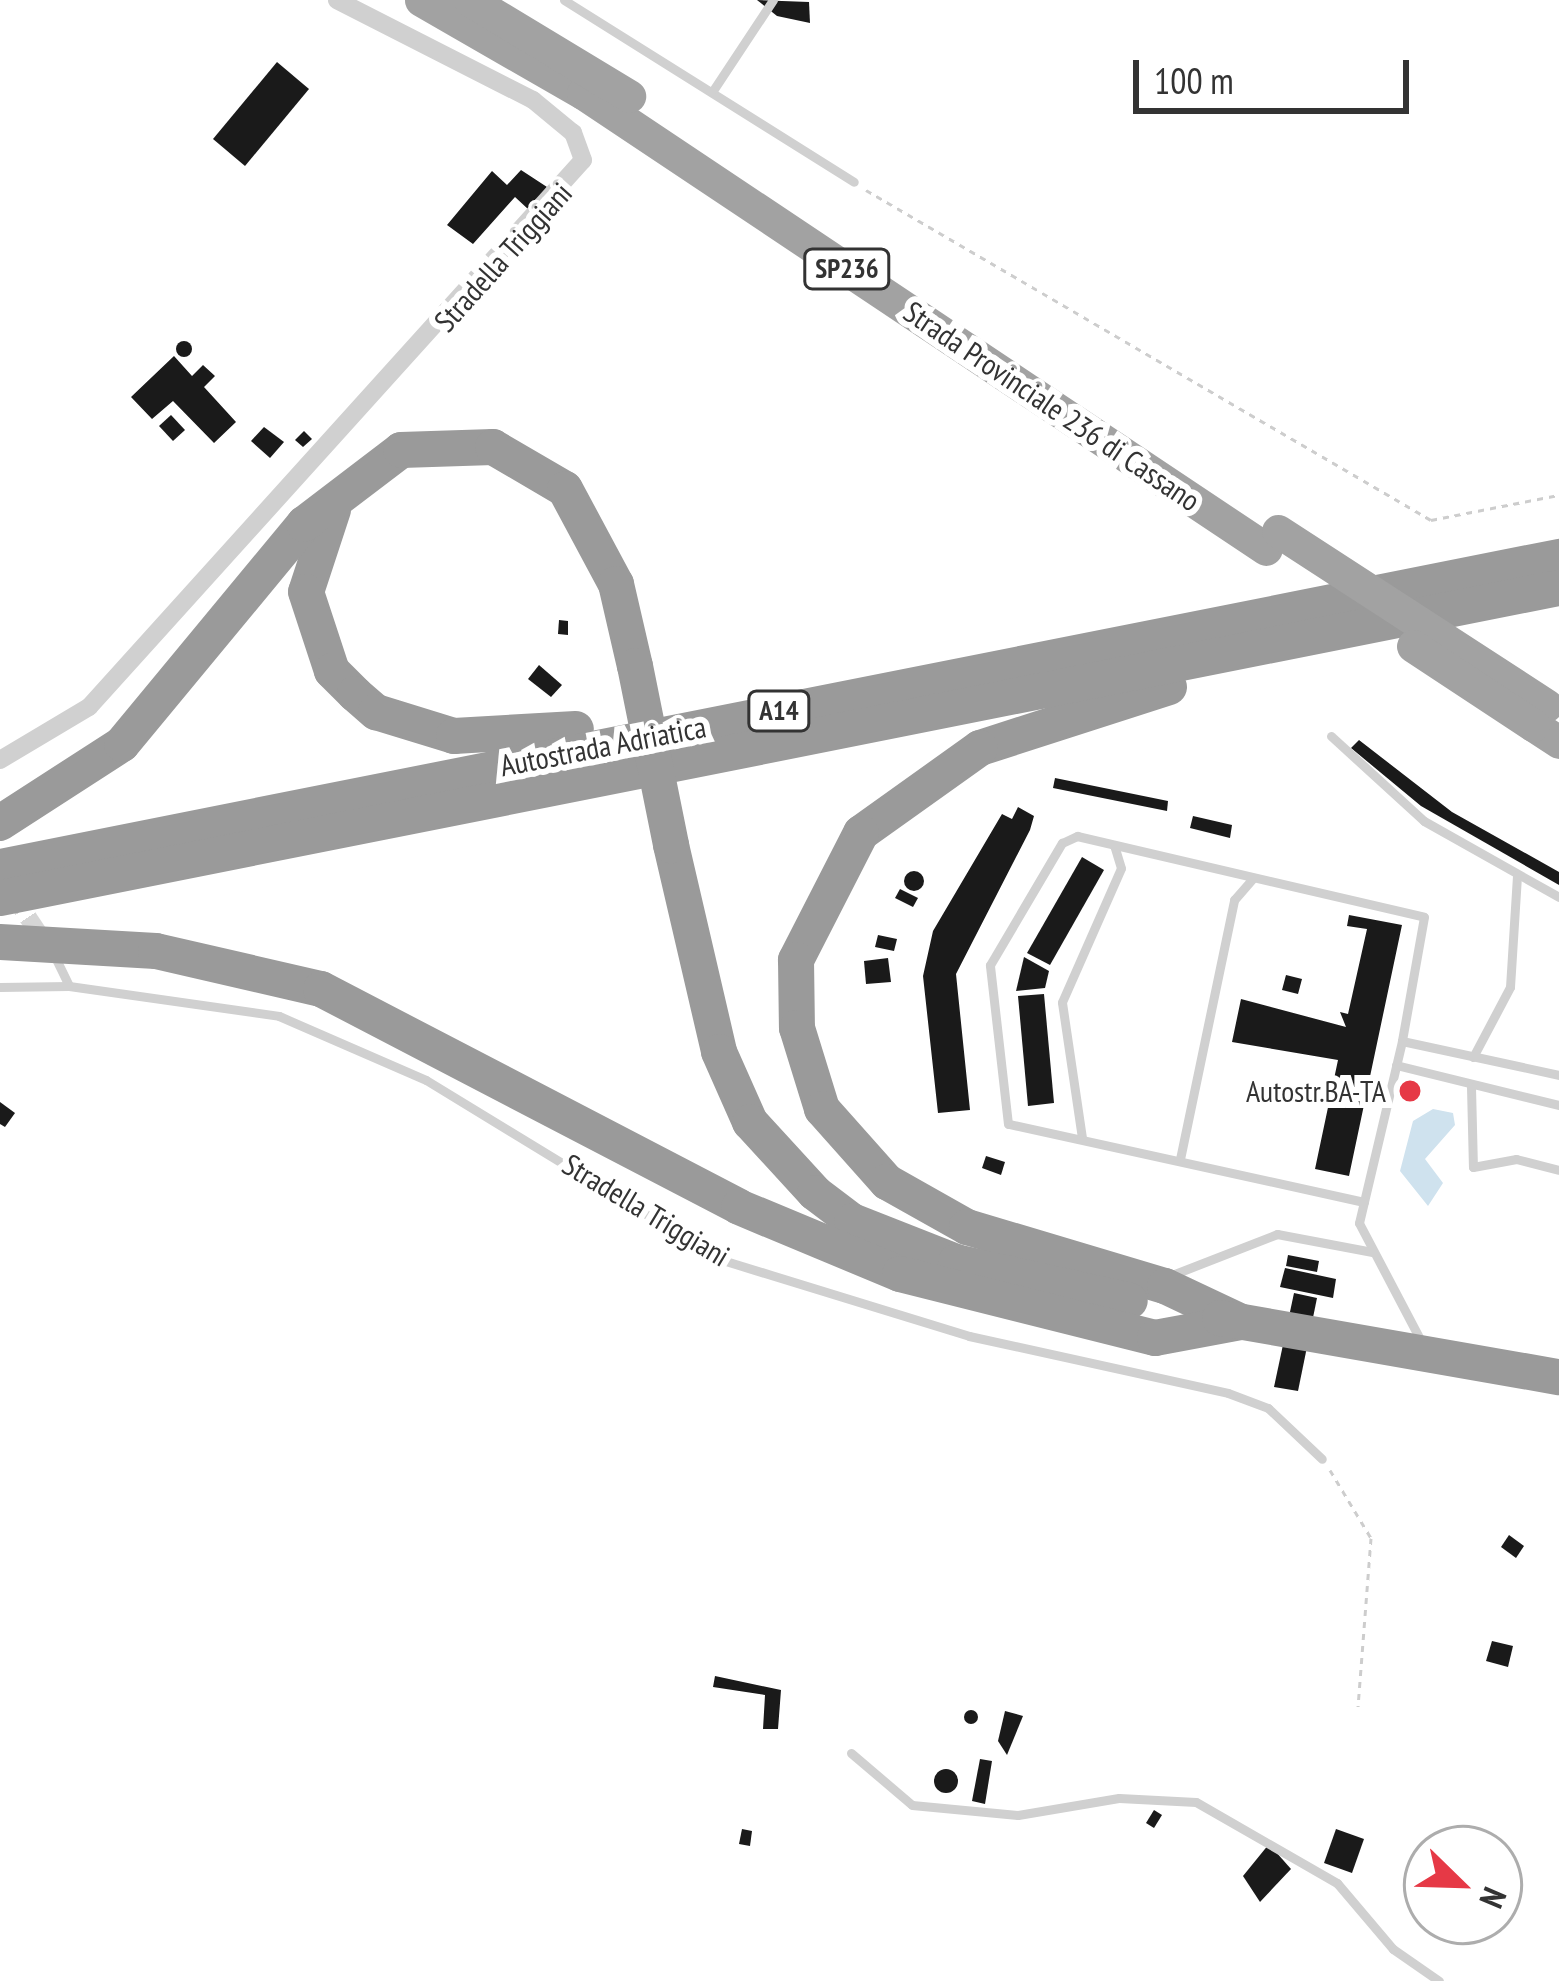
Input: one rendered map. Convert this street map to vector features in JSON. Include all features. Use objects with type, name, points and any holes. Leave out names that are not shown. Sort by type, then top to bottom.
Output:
[{"type":"highway","name":"Strada Provinciale 236 di Cassano","points":[[421,0],[583,92],[1549,722]]},
{"type":"highway","name":"Strada Provinciale 236 di Cassano","points":[[470,0],[1272,540]]},
{"type":"highway","points":[[0,823],[86,775],[156,711],[273,559],[364,470],[401,450],[468,442],[543,472],[596,536],[635,666],[718,1052],[751,1122],[815,1193],[852,1221],[956,1262],[1430,1360],[1559,1377]]},
{"type":"highway","name":"A14","points":[[364,470],[312,553],[312,622],[332,671],[376,712],[422,730],[514,738],[943,678]]},
{"type":"highway","name":"Autostrada Adriatica","points":[[0,867],[1559,557]]},
{"type":"highway","name":"Autostrada Adriatica","points":[[0,898],[1559,588]]},
{"type":"highway","name":"A14","points":[[1241,1322],[1154,1283],[967,1227],[851,1149],[823,1109],[797,1028],[796,960],[815,905],[861,832],[980,748],[1490,602]]},
{"type":"highway","points":[[0,942],[156,951],[321,989],[739,1207],[900,1274],[1156,1338],[1241,1322]]},
{"type":"street","name":"Stradella Triggiani","points":[[0,760],[89,707],[583,160],[573,133],[533,100],[337,0]]},
{"type":"lane","points":[[564,0],[714,89],[854,182]]},
{"type":"lane","points":[[714,89],[773,0]]},
{"type":"lane","points":[[1330,736],[1424,821],[1559,897]]},
{"type":"lane","points":[[1364,1202],[1082,1138],[1034,1134],[1002,1113],[990,965],[1062,843],[1114,845],[1418,911],[1402,1041],[1364,1202],[1372,1252],[1430,1360]]},
{"type":"lane","points":[[1082,1138],[1062,1002],[1121,868],[1114,845]]},
{"type":"lane","points":[[1473,1057],[1510,987],[1517,875]]},
{"type":"lane","points":[[1180,1159],[1234,901],[1253,878]]},
{"type":"lane","points":[[56,959],[69,986]]},
{"type":"lane","name":"Stradella Triggiani","points":[[0,987],[69,986],[278,1016],[470,1102],[719,1259],[969,1336],[1228,1393],[1268,1408],[1322,1459]]},
{"type":"lane","points":[[1402,1041],[1559,1075]]},
{"type":"lane","points":[[1396,1065],[1559,1105]]},
{"type":"lane","points":[[1472,1087],[1474,1167],[1516,1159],[1559,1170]]},
{"type":"lane","points":[[1154,1283],[1277,1234],[1372,1252]]},
{"type":"lane","points":[[850,1753],[912,1805],[1018,1815],[1119,1798],[1196,1802],[1286,1845],[1439,1981]]},
{"type":"path","points":[[854,182],[1431,520],[1559,494]]},
{"type":"path","points":[[1322,1459],[1371,1538],[1358,1707]]},
{"type":"water","points":[[1433,1109],[1453,1113],[1455,1125],[1425,1159],[1443,1183],[1428,1206],[1400,1171],[1413,1121]]},
{"type":"building","points":[[757,0],[809,2],[810,23],[777,16]]},
{"type":"building","points":[[277,62],[309,89],[245,166],[213,139]]},
{"type":"building","points":[[521,170],[547,187],[529,210],[515,197],[473,244],[447,225],[492,171],[507,185]]},
{"type":"building","points":[[184,341],[192,349],[184,357],[176,349]]},
{"type":"building","points":[[174,356],[192,376],[203,365],[215,376],[204,387],[236,422],[214,443],[173,401],[152,419],[131,397]]},
{"type":"building","points":[[171,415],[185,430],[173,441],[159,426]]},
{"type":"building","points":[[264,427],[284,442],[270,458],[251,441]]},
{"type":"building","points":[[304,431],[312,439],[303,447],[295,440]]},
{"type":"building","points":[[559,620],[568,621],[568,635],[558,634]]},
{"type":"building","points":[[539,665],[562,685],[551,697],[528,679]]},
{"type":"building","points":[[1359,740],[1452,812],[1559,872],[1559,885],[1421,806],[1351,748]]},
{"type":"building","points":[[1055,778],[1168,801],[1167,811],[1053,788]]},
{"type":"building","points":[[1018,807],[1034,816],[1030,830],[956,974],[970,1110],[938,1113],[923,976],[933,931],[1002,814],[1012,819]]},
{"type":"building","points":[[1193,816],[1232,825],[1230,838],[1190,828]]},
{"type":"building","points":[[1082,857],[1104,870],[1050,965],[1027,953]]},
{"type":"building","points":[[914,871],[924,881],[914,891],[904,881]]},
{"type":"building","points":[[900,889],[918,898],[913,907],[895,898]]},
{"type":"building","points":[[1349,915],[1402,925],[1349,1176],[1315,1169],[1338,1060],[1232,1042],[1241,999],[1346,1027],[1340,1012],[1348,1014],[1367,929],[1347,926]]},
{"type":"building","points":[[878,935],[897,939],[894,951],[875,947]]},
{"type":"building","points":[[1024,957],[1049,971],[1045,988],[1016,991]]},
{"type":"building","points":[[888,958],[891,982],[866,984],[864,961]]},
{"type":"building","points":[[1286,975],[1302,979],[1298,994],[1282,990]]},
{"type":"building","points":[[1044,994],[1054,1103],[1028,1106],[1018,996]]},
{"type":"building","points":[[0,1102],[15,1113],[5,1127],[0,1124]]},
{"type":"building","points":[[986,1156],[1005,1162],[1001,1175],[982,1168]]},
{"type":"building","points":[[1288,1255],[1319,1261],[1317,1272],[1286,1266]]},
{"type":"building","points":[[1285,1268],[1336,1279],[1333,1298],[1280,1287]]},
{"type":"building","points":[[1294,1293],[1317,1298],[1298,1391],[1274,1387]]},
{"type":"building","points":[[1509,1535],[1524,1546],[1516,1558],[1501,1547]]},
{"type":"building","points":[[1492,1641],[1513,1646],[1508,1667],[1486,1661]]},
{"type":"building","points":[[715,1676],[781,1690],[778,1729],[763,1729],[765,1695],[713,1687]]},
{"type":"building","points":[[971,1710],[978,1717],[971,1724],[964,1717]]},
{"type":"building","points":[[1005,1711],[1023,1716],[1007,1755],[998,1741]]},
{"type":"building","points":[[980,1759],[992,1761],[985,1804],[972,1801]]},
{"type":"building","points":[[946,1769],[955,1772],[955,1790],[946,1793],[937,1790],[934,1781],[937,1772]]},
{"type":"building","points":[[1154,1810],[1162,1815],[1154,1828],[1146,1823]]},
{"type":"building","points":[[742,1829],[752,1831],[750,1846],[739,1844]]},
{"type":"building","points":[[1336,1829],[1364,1839],[1352,1873],[1324,1863]]},
{"type":"building","points":[[1269,1844],[1291,1869],[1260,1902],[1243,1876]]},
{"type":"tunnel","points":[[13,895],[47,946]]},
{"type":"place","name":"Autostr.BA-TA","points":[[1410,1091]]}]
